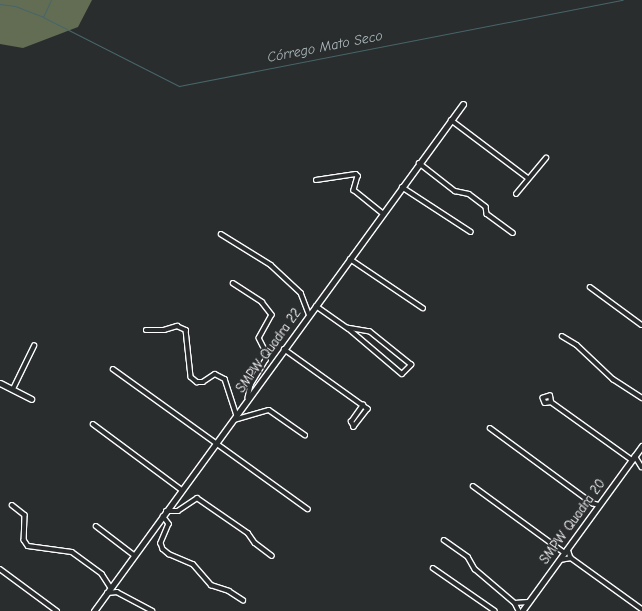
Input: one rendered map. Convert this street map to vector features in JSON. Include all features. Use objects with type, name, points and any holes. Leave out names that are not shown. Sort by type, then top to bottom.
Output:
[{"type":"street","name":"SMPW Quadra 22","points":[[94,611],[382,213],[463,104]]},
{"type":"street","points":[[451,120],[528,178]]},
{"type":"street","points":[[516,194],[546,158]]},
{"type":"street","points":[[419,163],[455,191],[470,194],[486,207],[487,214],[513,233]]},
{"type":"street","points":[[316,180],[356,174],[358,176],[354,190],[382,213]]},
{"type":"street","points":[[402,187],[470,232]]},
{"type":"street","points":[[221,234],[271,265],[301,293],[309,314]]},
{"type":"street","points":[[350,259],[423,308]]},
{"type":"street","points":[[233,283],[262,302],[272,315],[259,338],[266,352],[266,360],[251,385],[247,399]]},
{"type":"street","points":[[590,287],[642,325]]},
{"type":"street","points":[[316,306],[348,328],[402,374],[411,365],[370,332],[348,328]]},
{"type":"street","points":[[146,330],[164,330],[177,326],[186,330],[191,377],[197,382],[203,382],[215,374],[225,379],[235,418],[269,410],[305,435]]},
{"type":"street","points":[[562,336],[577,345],[613,379],[642,398]]},
{"type":"street","points":[[12,389],[34,346]]},
{"type":"street","points":[[284,350],[363,405],[368,409],[366,414],[354,427],[351,422],[363,405]]},
{"type":"street","points":[[113,369],[217,442],[308,509]]},
{"type":"street","points":[[0,383],[31,399]]},
{"type":"street","points":[[551,402],[640,466]]},
{"type":"street","points":[[360,410],[366,414]]},
{"type":"street","points":[[93,424],[182,490]]},
{"type":"street","points":[[490,428],[592,503],[599,505]]},
{"type":"street","name":"SMPW Quadra 20","points":[[522,611],[642,446]]},
{"type":"street","points":[[632,460],[640,466]]},
{"type":"street","points":[[473,486],[567,551],[571,558],[642,609]]},
{"type":"street","points":[[243,600],[229,591],[211,585],[193,564],[163,550],[162,541],[170,524],[165,514],[178,511],[197,498],[248,533],[255,543],[272,556]]},
{"type":"street","points":[[592,503],[595,511]]},
{"type":"street","points":[[12,505],[25,514],[24,540],[28,546],[72,552],[102,574],[111,588]]},
{"type":"street","points":[[96,526],[134,555]]},
{"type":"street","points":[[444,540],[468,558],[475,569],[515,603],[519,611]]},
{"type":"street","points":[[560,560],[571,558]]},
{"type":"street","points":[[433,568],[495,611]]},
{"type":"street","points":[[0,569],[57,611]]},
{"type":"street","points":[[107,593],[117,592],[152,611]]},
{"type":"street","points":[[515,603],[528,602]]},
{"type":"green space","points":[[0,0],[92,0],[78,27],[23,48],[0,44]]},
{"type":"waterway","points":[[43,17],[51,0]]},
{"type":"waterway","name":"Córrego Mato Seco","points":[[0,4],[15,6],[43,17],[179,86],[623,0]]}]
